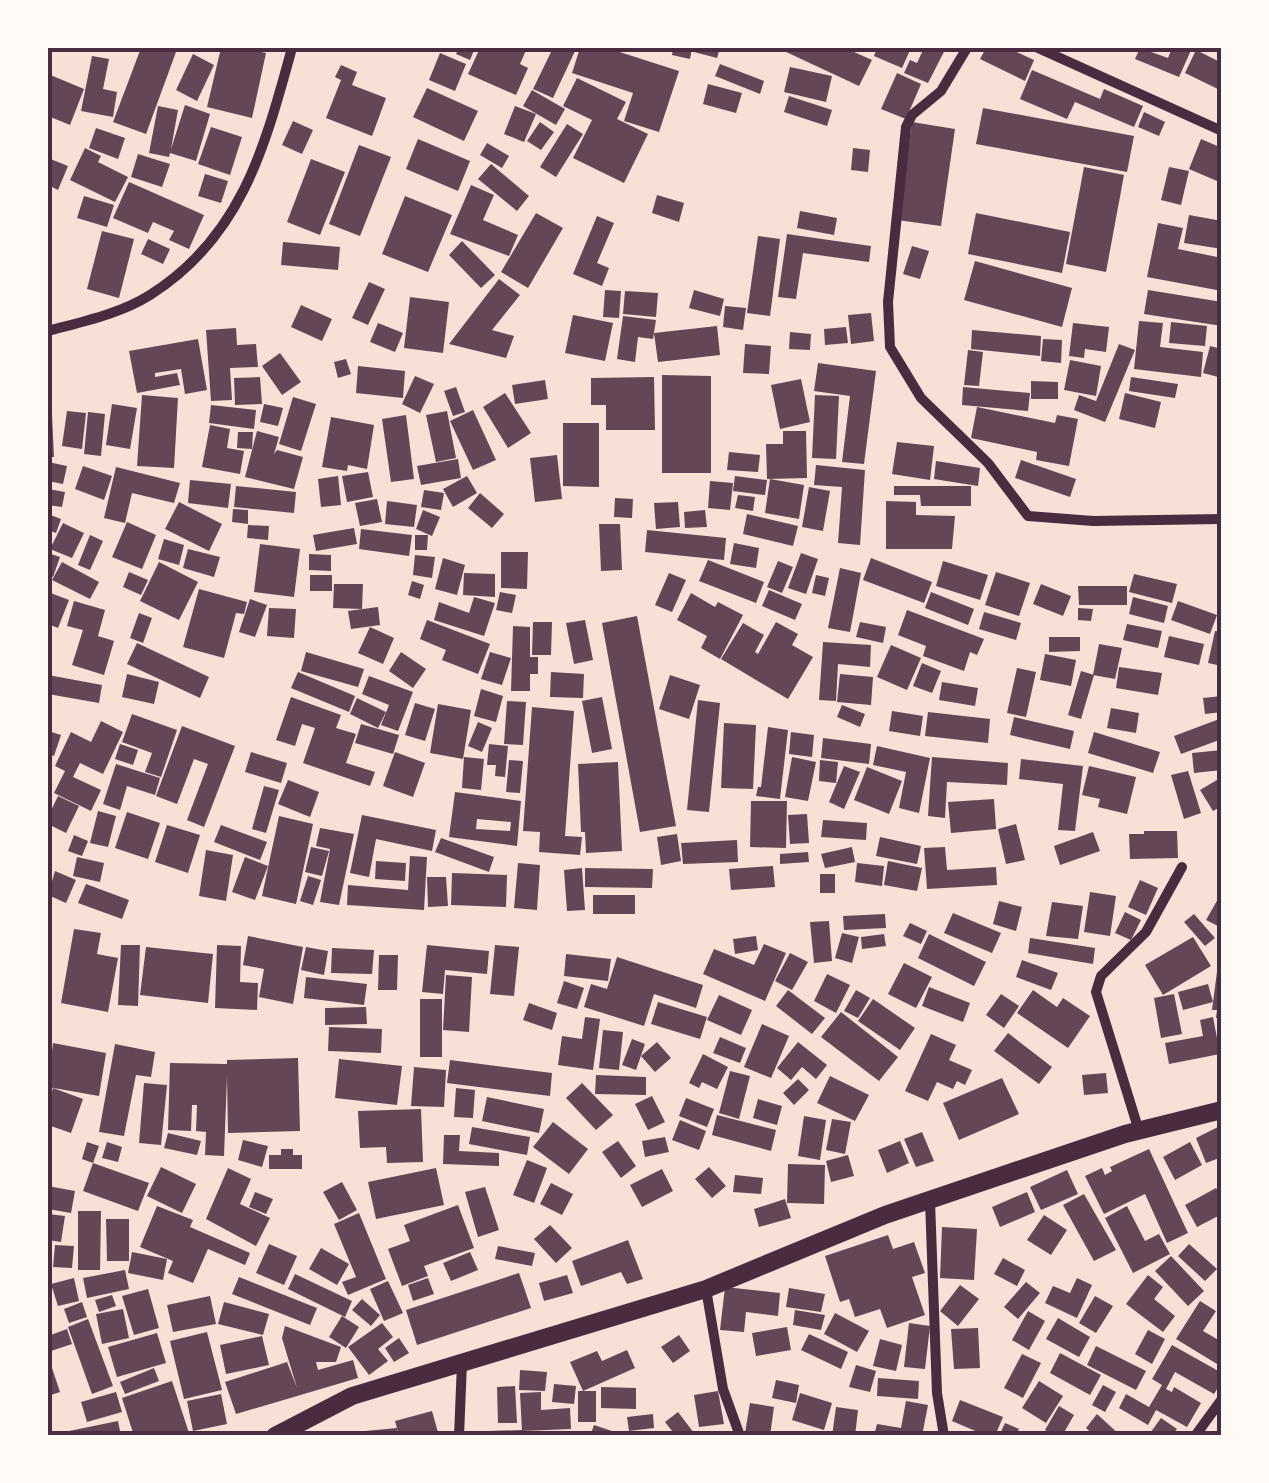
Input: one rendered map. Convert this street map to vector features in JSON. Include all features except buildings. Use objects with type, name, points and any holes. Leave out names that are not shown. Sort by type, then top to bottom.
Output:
[{"type":"street","points":[[48,331],[96,318],[148,296],[199,257],[226,223],[252,178],[292,48]]},
{"type":"street","points":[[967,48],[941,91],[912,115],[906,127],[888,302],[890,347],[921,398],[988,464],[1028,516],[1094,521],[1222,519]]},
{"type":"street","points":[[1038,48],[1222,131]]},
{"type":"street","points":[[1138,1131],[1096,992],[1101,976],[1146,932],[1182,867]]},
{"type":"street","points":[[275,1436],[352,1396],[706,1289],[885,1215],[1138,1131],[1222,1110]]},
{"type":"street","points":[[930,1201],[937,1393],[944,1436]]},
{"type":"street","points":[[706,1289],[723,1389],[740,1436]]},
{"type":"street","points":[[460,1436],[462,1363]]},
{"type":"street","points":[[1195,1436],[1222,1399]]}]
